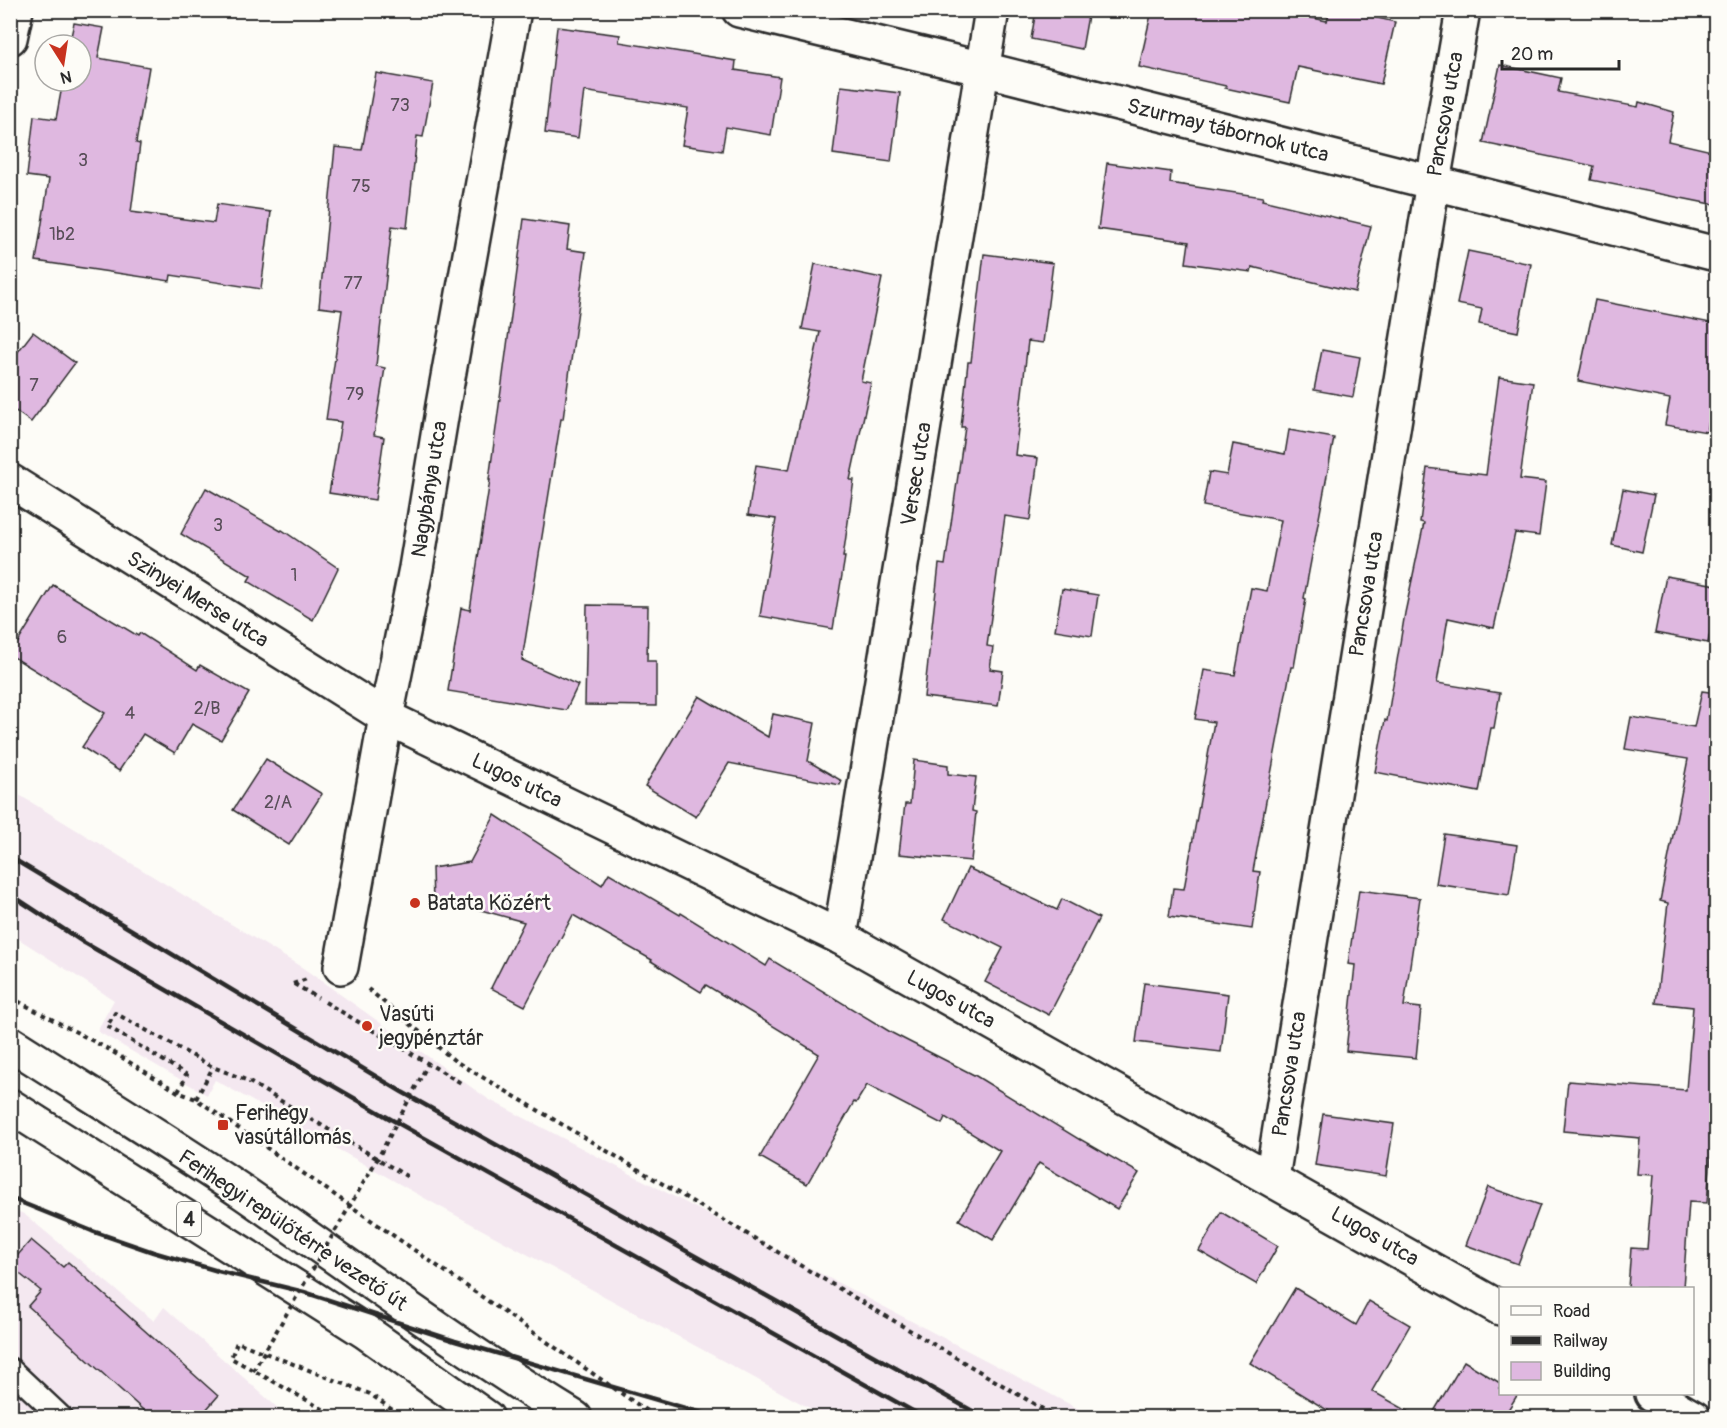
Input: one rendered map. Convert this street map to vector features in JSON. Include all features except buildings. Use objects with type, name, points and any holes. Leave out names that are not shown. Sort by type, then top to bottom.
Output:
[{"type":"street","points":[[10,38],[16,10]]},
{"type":"street","name":"Nagybánya utca","points":[[341,967],[386,717],[416,568],[442,405],[514,10]]},
{"type":"street","name":"Szurmay tábornok utca","points":[[739,10],[983,69],[1716,254]]},
{"type":"street","name":"Versec utca","points":[[840,937],[992,10]]},
{"type":"street","name":"Pancsova utca","points":[[1272,1178],[1433,182],[1463,10]]},
{"type":"street","name":"Szinyei Merse utca","points":[[10,481],[386,717]]},
{"type":"street","name":"Lugos utca","points":[[386,717],[840,937],[1499,1307]]},
{"type":"street","name":"Ferihegyi repülőtérre vezető út","points":[[10,1043],[242,1192],[455,1341],[575,1418]]},
{"type":"street","name":"Ferihegyi repülőtérre vezető út","points":[[10,1106],[366,1332],[487,1418]]},
{"type":"street","points":[[1654,1395],[1694,1418]]},
{"type":"lane","points":[[11,1369],[62,1418]]},
{"type":"path","points":[[341,967],[454,1061],[1058,1418]]},
{"type":"path","points":[[293,984],[461,1083]]},
{"type":"path","points":[[10,997],[108,1049],[178,1092],[196,1099],[657,1418]]},
{"type":"path","points":[[178,1092],[187,1075],[107,1026],[115,1013],[213,1068],[246,1080],[408,1177]]},
{"type":"path","points":[[253,1371],[378,1158],[428,1064]]},
{"type":"path","points":[[196,1099],[213,1068]]},
{"type":"path","points":[[339,1418],[231,1358],[237,1342],[370,1394],[404,1418]]},
{"type":"shaded area","points":[[11,790],[303,968],[488,1099],[1094,1417],[826,1417],[435,1204],[215,1080],[207,1095],[97,1031],[114,1000],[11,934]]},
{"type":"shaded area","points":[[11,1209],[24,1214],[154,1321],[164,1307],[288,1417],[11,1418]]},
{"type":"railway","points":[[10,857],[402,1092],[985,1418]]},
{"type":"railway","points":[[10,894],[83,942],[387,1117],[925,1418]]},
{"type":"railway","points":[[10,1198],[92,1231],[153,1252],[304,1292],[455,1341],[719,1418]]},
{"type":"place","name":"Batata Közért","points":[[415,903]]},
{"type":"place","name":"Vasúti jegypénztár","points":[[367,1026]]},
{"type":"place","name":"Ferihegy vasútállomás","points":[[223,1125]]}]
